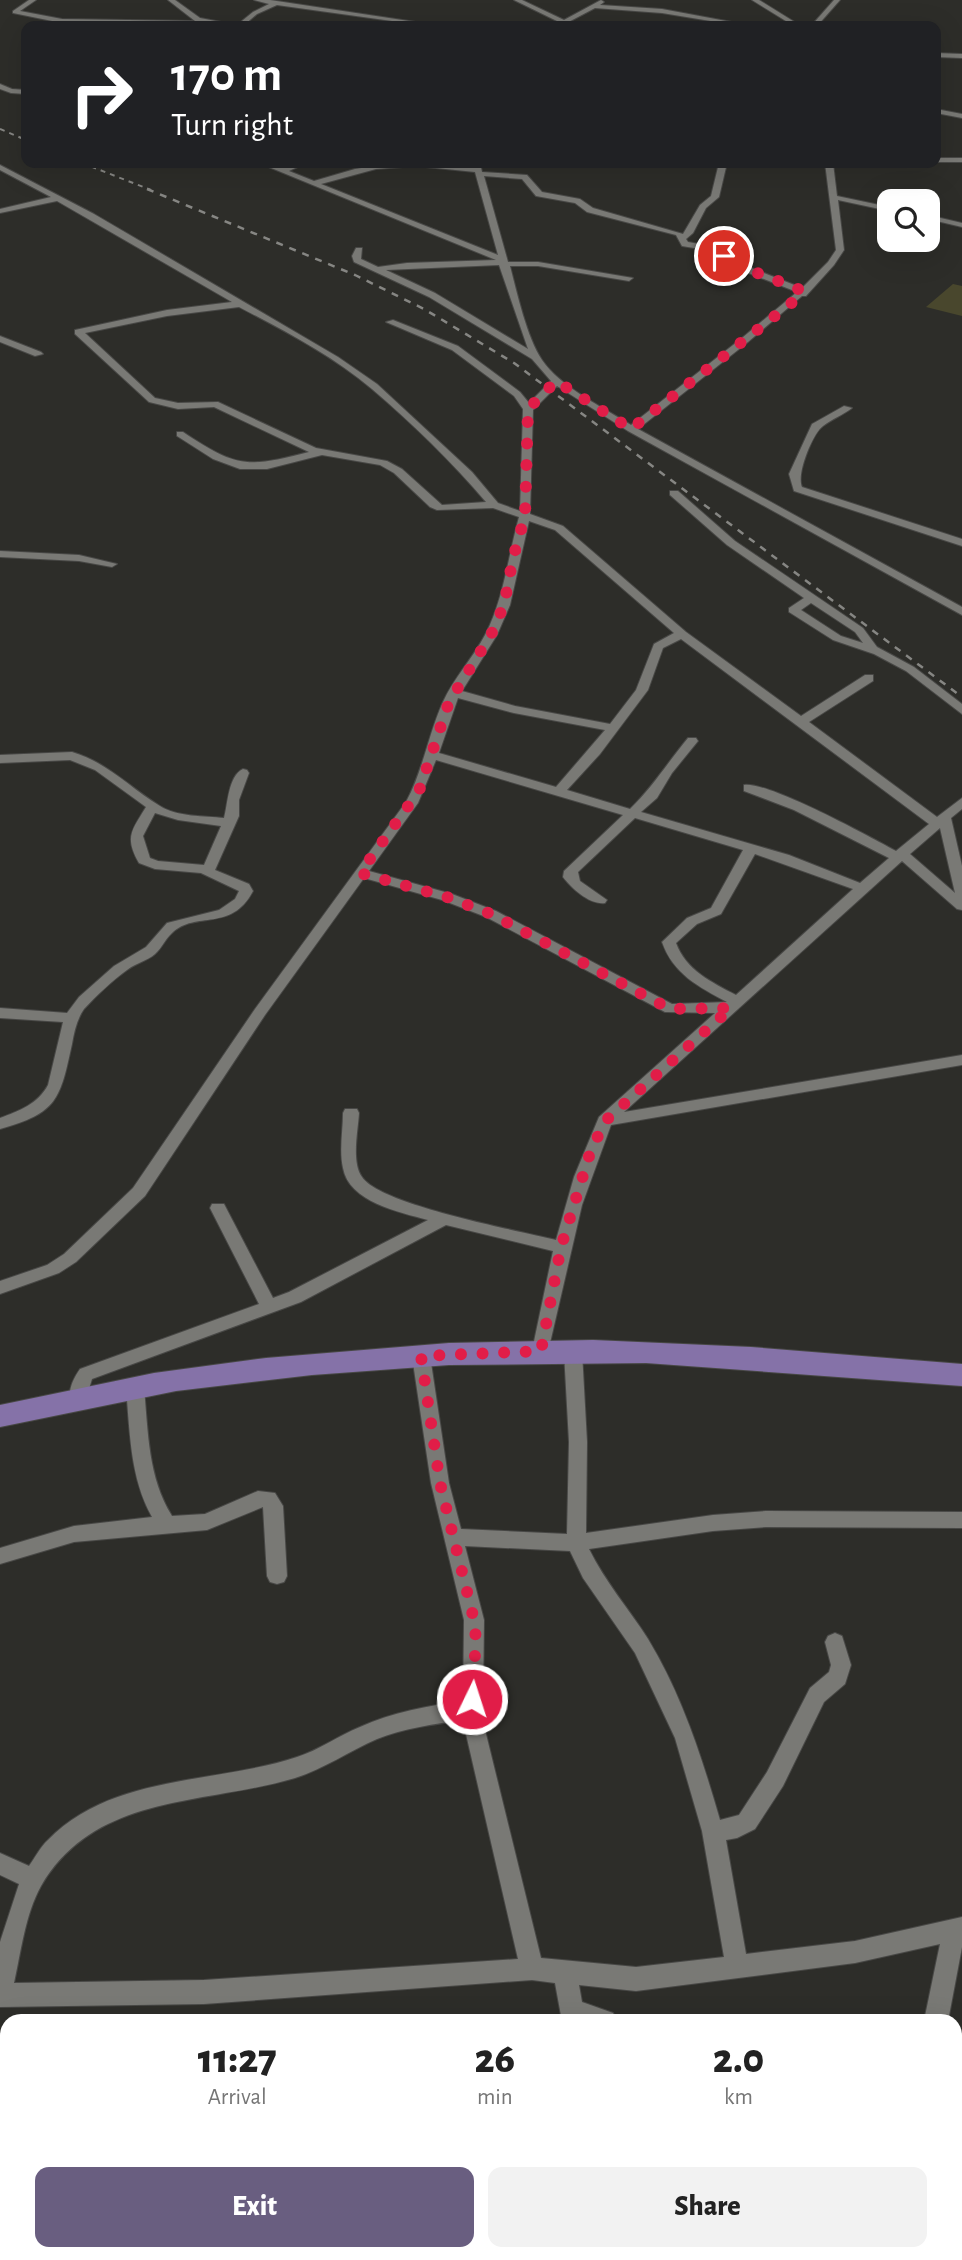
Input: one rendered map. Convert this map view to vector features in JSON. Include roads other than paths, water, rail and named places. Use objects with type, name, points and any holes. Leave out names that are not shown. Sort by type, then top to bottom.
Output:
[{"type":"main road","points":[[0,1416],[135,1388],[233,1373],[421,1356],[541,1351],[705,1355],[962,1375]]},
{"type":"street","points":[[33,0],[15,12],[62,21]]},
{"type":"street","points":[[171,0],[202,21]]},
{"type":"street","points":[[257,0],[410,21]]},
{"type":"street","points":[[517,0],[556,21]]},
{"type":"street","points":[[566,21],[605,0]]},
{"type":"street","points":[[755,0],[790,21]]},
{"type":"street","points":[[818,21],[837,0]]},
{"type":"street","points":[[244,21],[276,3]]},
{"type":"street","points":[[592,6],[662,11],[714,21]]},
{"type":"street","points":[[941,55],[962,56]]},
{"type":"street","points":[[0,86],[21,92]]},
{"type":"street","points":[[941,112],[962,116]]},
{"type":"street","points":[[941,160],[962,160]]},
{"type":"street","points":[[0,167],[335,359],[381,392],[468,474],[494,505]]},
{"type":"street","points":[[274,168],[360,204],[447,235],[502,262]]},
{"type":"street","points":[[282,172],[291,168]]},
{"type":"street","points":[[315,183],[368,168]]},
{"type":"street","points":[[682,238],[689,233],[703,207],[715,197],[722,168]]},
{"type":"street","points":[[631,429],[803,294],[839,255],[830,168]]},
{"type":"street","points":[[535,357],[502,262],[478,169],[524,177],[538,194],[577,201],[590,210],[679,233],[685,244],[714,249],[737,265],[797,288],[803,294]]},
{"type":"street","points":[[833,197],[877,206]]},
{"type":"street","points":[[0,211],[58,198]]},
{"type":"street","points":[[940,220],[962,225]]},
{"type":"street","points":[[359,250],[356,256],[358,260],[432,295],[535,357],[556,381],[631,429],[962,612]]},
{"type":"street","points":[[379,269],[407,265],[502,262],[538,264],[629,278]]},
{"type":"street","points":[[239,304],[167,313],[78,332],[152,400],[178,406],[215,404],[321,452],[383,463],[398,471],[434,505],[441,508],[494,505],[559,527],[682,634],[941,821],[957,853],[962,894]]},
{"type":"street","points":[[0,1288],[61,1264],[86,1245],[139,1192],[260,1012],[412,803],[423,782],[445,712],[491,635],[504,605],[525,516],[528,409],[517,394],[455,348],[390,322]]},
{"type":"street","points":[[0,339],[38,354]]},
{"type":"street","points":[[528,409],[556,381]]},
{"type":"street","points":[[847,408],[815,426],[813,439],[794,472],[793,478],[798,489],[962,543]]},
{"type":"street","points":[[180,434],[216,458],[237,467],[279,463],[321,452]]},
{"type":"street","points":[[674,493],[731,542],[859,631],[878,652]]},
{"type":"street","points":[[0,554],[79,558],[112,564]]},
{"type":"street","points":[[813,597],[793,610],[834,636],[878,652],[910,669],[962,710]]},
{"type":"street","points":[[559,791],[614,728],[646,683],[658,646],[682,634]]},
{"type":"street","points":[[802,722],[869,678]]},
{"type":"street","points":[[454,694],[514,709],[614,728]]},
{"type":"street","points":[[600,900],[575,884],[570,874],[576,865],[633,815],[656,790],[667,771],[692,741]]},
{"type":"street","points":[[0,759],[47,755],[80,759],[122,782],[150,803],[152,808],[178,816],[229,823]]},
{"type":"street","points":[[432,755],[751,848],[862,888]]},
{"type":"street","points":[[208,870],[229,823],[233,800],[243,773]]},
{"type":"street","points":[[749,788],[799,807],[900,855],[962,906]]},
{"type":"street","points":[[541,1351],[561,1247],[590,1153],[605,1121],[862,888],[962,802]]},
{"type":"street","points":[[0,1124],[23,1116],[48,1102],[55,1086],[71,1018],[78,1007],[116,971],[154,948],[168,929],[184,922],[220,915],[245,895],[244,887],[223,880],[208,870],[155,864],[144,860],[135,837],[136,830],[152,808]]},
{"type":"street","points":[[734,1005],[689,974],[678,962],[669,942],[692,921],[716,911],[751,848]]},
{"type":"street","points":[[360,873],[447,897],[491,914],[670,1009],[734,1005]]},
{"type":"street","points":[[0,1013],[71,1018]]},
{"type":"street","points":[[605,1121],[962,1060]]},
{"type":"street","points":[[351,1113],[351,1170],[358,1185],[376,1197],[561,1247]]},
{"type":"street","points":[[218,1208],[269,1307]]},
{"type":"street","points":[[78,1400],[81,1382],[86,1374],[322,1285],[446,1218]]},
{"type":"street","points":[[573,1352],[578,1442],[576,1543],[590,1572],[658,1675],[685,1737],[713,1831],[737,1966]]},
{"type":"street","points":[[421,1356],[440,1483],[474,1620],[473,1709],[486,1783],[505,1850],[531,1969]]},
{"type":"street","points":[[135,1388],[150,1487],[157,1510],[167,1524]]},
{"type":"street","points":[[0,1556],[74,1534],[207,1522],[258,1499],[268,1499],[274,1506],[278,1576]]},
{"type":"street","points":[[455,1537],[576,1543],[713,1523],[766,1519],[962,1520]]},
{"type":"street","points":[[713,1831],[737,1828],[755,1812],[775,1779],[817,1695],[838,1677],[841,1665],[835,1642]]},
{"type":"street","points":[[473,1709],[387,1726],[313,1762],[278,1774],[136,1802],[109,1811],[80,1826],[59,1843],[33,1880],[21,1910],[0,1994],[204,1992],[531,1969],[635,1979],[855,1952],[958,1929],[938,2014]]},
{"type":"street","points":[[0,1864],[33,1880]]},
{"type":"street","points":[[565,1973],[573,2014]]},
{"type":"railway","points":[[0,129],[21,138]]},
{"type":"railway","points":[[95,168],[151,190]]},
{"type":"railway","points":[[147,189],[355,275],[424,309],[514,363],[962,697]]}]
